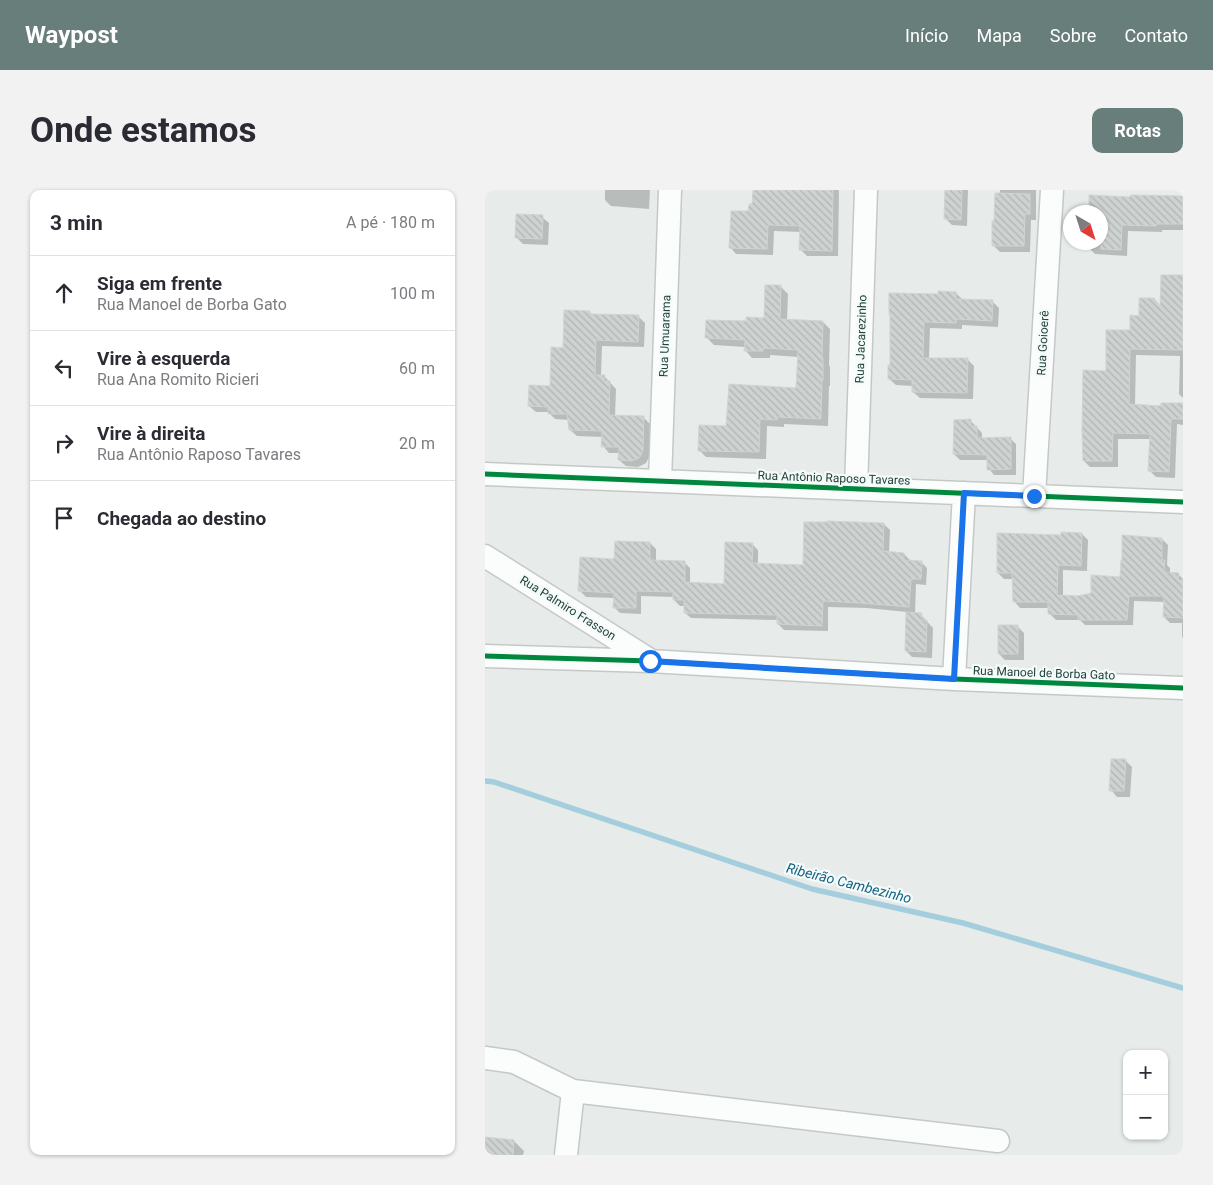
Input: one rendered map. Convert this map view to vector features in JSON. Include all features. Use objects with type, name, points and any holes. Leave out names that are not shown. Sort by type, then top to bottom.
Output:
[{"type":"street","name":"Rua Umuarama","points":[[660,481],[670,190]]},
{"type":"street","name":"Rua Jacarezinho","points":[[856,489],[866,190]]},
{"type":"street","name":"Rua Goioerê","points":[[1034,496],[1052,190]]},
{"type":"street","name":"Rua Antônio Raposo Tavares","points":[[485,474],[1183,502]]},
{"type":"street","points":[[954,679],[964,493]]},
{"type":"street","name":"Rua Palmiro Frasson","points":[[485,556],[650,661]]},
{"type":"street","name":"Rua Manoel de Borba Gato","points":[[485,656],[650,661],[954,679],[1183,688]]},
{"type":"street","points":[[485,1058],[514,1062],[573,1091],[998,1141]]},
{"type":"street","points":[[566,1155],[573,1091]]},
{"type":"building","points":[[753,190],[833,190],[832,251],[799,250],[800,226],[768,225],[767,249],[729,248],[731,211],[748,211],[749,204],[752,204]]},
{"type":"building","points":[[945,190],[962,190],[961,220],[944,219]]},
{"type":"building","points":[[995,193],[1030,194],[1030,214],[1025,214],[1024,246],[992,246]]},
{"type":"building","points":[[1089,195],[1130,197],[1131,195],[1183,196],[1183,224],[1156,224],[1156,226],[1122,225],[1121,250],[1108,249],[1108,205],[1089,205]]},
{"type":"building","points":[[516,214],[543,215],[542,239],[515,238]]},
{"type":"building","points":[[1161,275],[1183,275],[1183,350],[1130,349],[1129,404],[1161,406],[1161,403],[1183,403],[1183,419],[1171,419],[1169,472],[1148,471],[1150,434],[1113,433],[1112,461],[1083,461],[1083,370],[1106,371],[1106,330],[1130,330],[1130,315],[1139,316],[1139,298],[1154,298],[1160,306]]},
{"type":"building","points":[[765,285],[781,285],[780,319],[823,321],[821,419],[777,417],[777,420],[760,419],[759,452],[698,451],[699,425],[726,426],[729,384],[796,388],[798,350],[763,348],[763,351],[744,351],[745,340],[705,338],[706,320],[746,321],[746,317],[764,318]]},
{"type":"building","points":[[938,291],[956,292],[956,299],[993,300],[992,321],[956,319],[956,323],[924,322],[923,358],[968,358],[967,393],[912,392],[912,380],[888,379],[888,365],[890,365],[889,293],[938,294]]},
{"type":"building","points":[[564,310],[590,311],[590,314],[639,315],[638,342],[596,340],[595,375],[605,375],[604,381],[610,381],[609,415],[644,416],[643,450],[637,459],[631,461],[618,460],[619,447],[601,447],[602,431],[569,430],[567,414],[548,414],[548,407],[528,406],[529,385],[550,386],[551,347],[563,348]]},
{"type":"building","points":[[971,419],[971,426],[977,426],[977,438],[1011,437],[1011,469],[987,470],[987,455],[953,454],[954,420]]},
{"type":"building","points":[[804,522],[884,523],[883,551],[904,553],[904,560],[922,561],[921,579],[911,579],[909,607],[823,601],[822,626],[777,624],[777,615],[684,613],[684,600],[673,600],[673,592],[636,591],[636,608],[613,608],[614,593],[578,591],[580,557],[614,559],[615,541],[650,542],[650,560],[685,561],[685,582],[724,584],[725,542],[753,543],[752,563],[803,565]]},
{"type":"building","points":[[1061,532],[1082,533],[1081,566],[1058,565],[1057,595],[1078,596],[1091,593],[1091,575],[1120,577],[1122,535],[1162,538],[1162,560],[1165,560],[1164,572],[1179,573],[1178,580],[1183,580],[1183,618],[1163,617],[1164,596],[1129,596],[1127,620],[1078,620],[1078,615],[1048,614],[1048,602],[1013,602],[1012,573],[997,573],[997,533],[1061,535]]},
{"type":"building","points":[[906,612],[922,613],[922,620],[927,620],[926,652],[905,651]]},
{"type":"building","points":[[998,625],[1018,625],[1018,654],[998,654]]},
{"type":"building","points":[[1111,759],[1126,759],[1124,791],[1109,791]]},
{"type":"building","points":[[485,1137],[514,1140],[513,1155],[485,1155]]},
{"type":"waterway","name":"Ribeirão Cambezinho","points":[[485,781],[494,782],[812,889],[963,923],[1183,988]]},
{"type":"cycle path","points":[[485,474],[1183,502]]},
{"type":"cycle path","points":[[485,656],[650,661],[954,679],[1183,688]]},
{"type":"route","points":[[650,661],[954,679],[964,493],[1034,496]]}]
